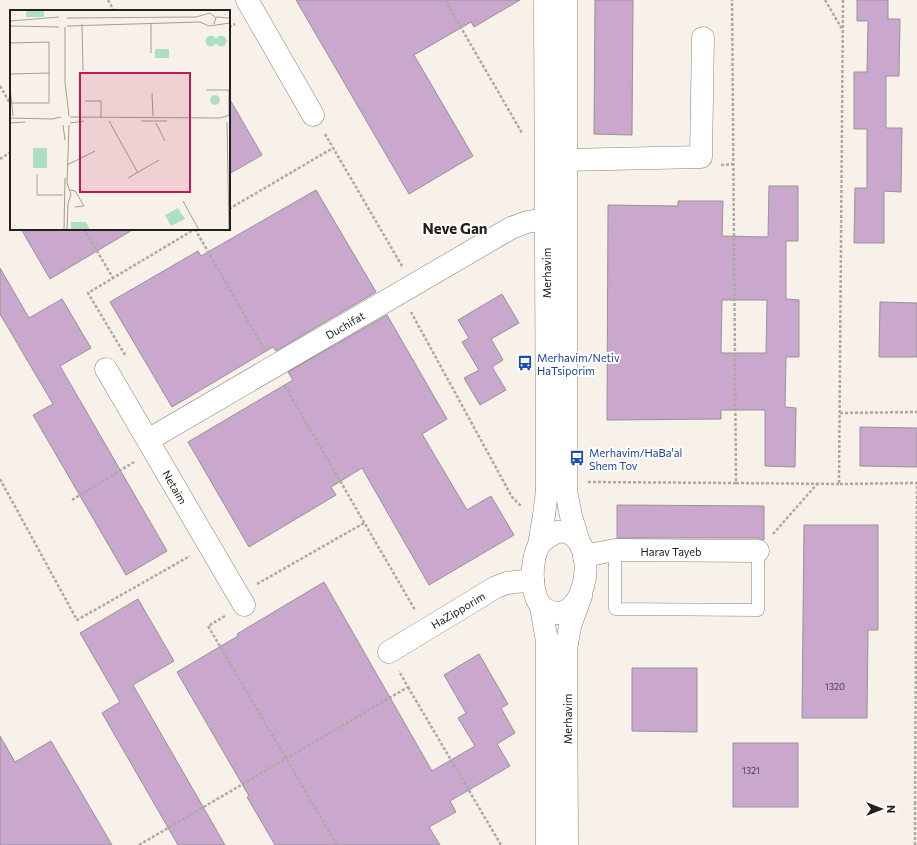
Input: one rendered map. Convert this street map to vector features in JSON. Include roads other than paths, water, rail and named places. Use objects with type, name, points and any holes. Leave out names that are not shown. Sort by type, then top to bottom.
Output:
[{"type":"street","points":[[247,0],[313,115]]},
{"type":"street","name":"Merhavim","points":[[539,545],[546,490],[545,0]]},
{"type":"street","name":"Merhavim","points":[[566,0],[566,482],[568,503],[581,548]]},
{"type":"street","points":[[565,160],[701,157],[703,38]]},
{"type":"street","name":"Duchifat","points":[[151,445],[274,366],[511,228],[527,222],[546,219]]},
{"type":"street","name":"Netaim","points":[[106,369],[241,600]]},
{"type":"street","points":[[557,532],[568,532],[581,548],[586,565],[581,596],[573,607],[562,612],[550,612],[541,607],[534,594],[533,580],[534,561],[539,545],[546,537],[557,532]]},
{"type":"street","name":"Harav Tayeb","points":[[581,548],[615,550],[758,551]]},
{"type":"street","name":"HaZipporim","points":[[388,652],[496,587],[507,583],[533,580]]},
{"type":"street","name":"Merhavim","points":[[567,845],[566,649],[570,626],[581,596]]},
{"type":"street","name":"Merhavim","points":[[541,607],[547,641],[548,845]]},
{"type":"lane","points":[[615,550],[615,610],[758,610],[758,551]]},
{"type":"place","name":"Merhavim/Netiv HaTsiporim","points":[[525,363]]},
{"type":"place","name":"Merhavim/HaBa'al Shem Tov","points":[[577,458]]},
{"type":"district","name":"Neve Gan","points":[[455,228]]}]
